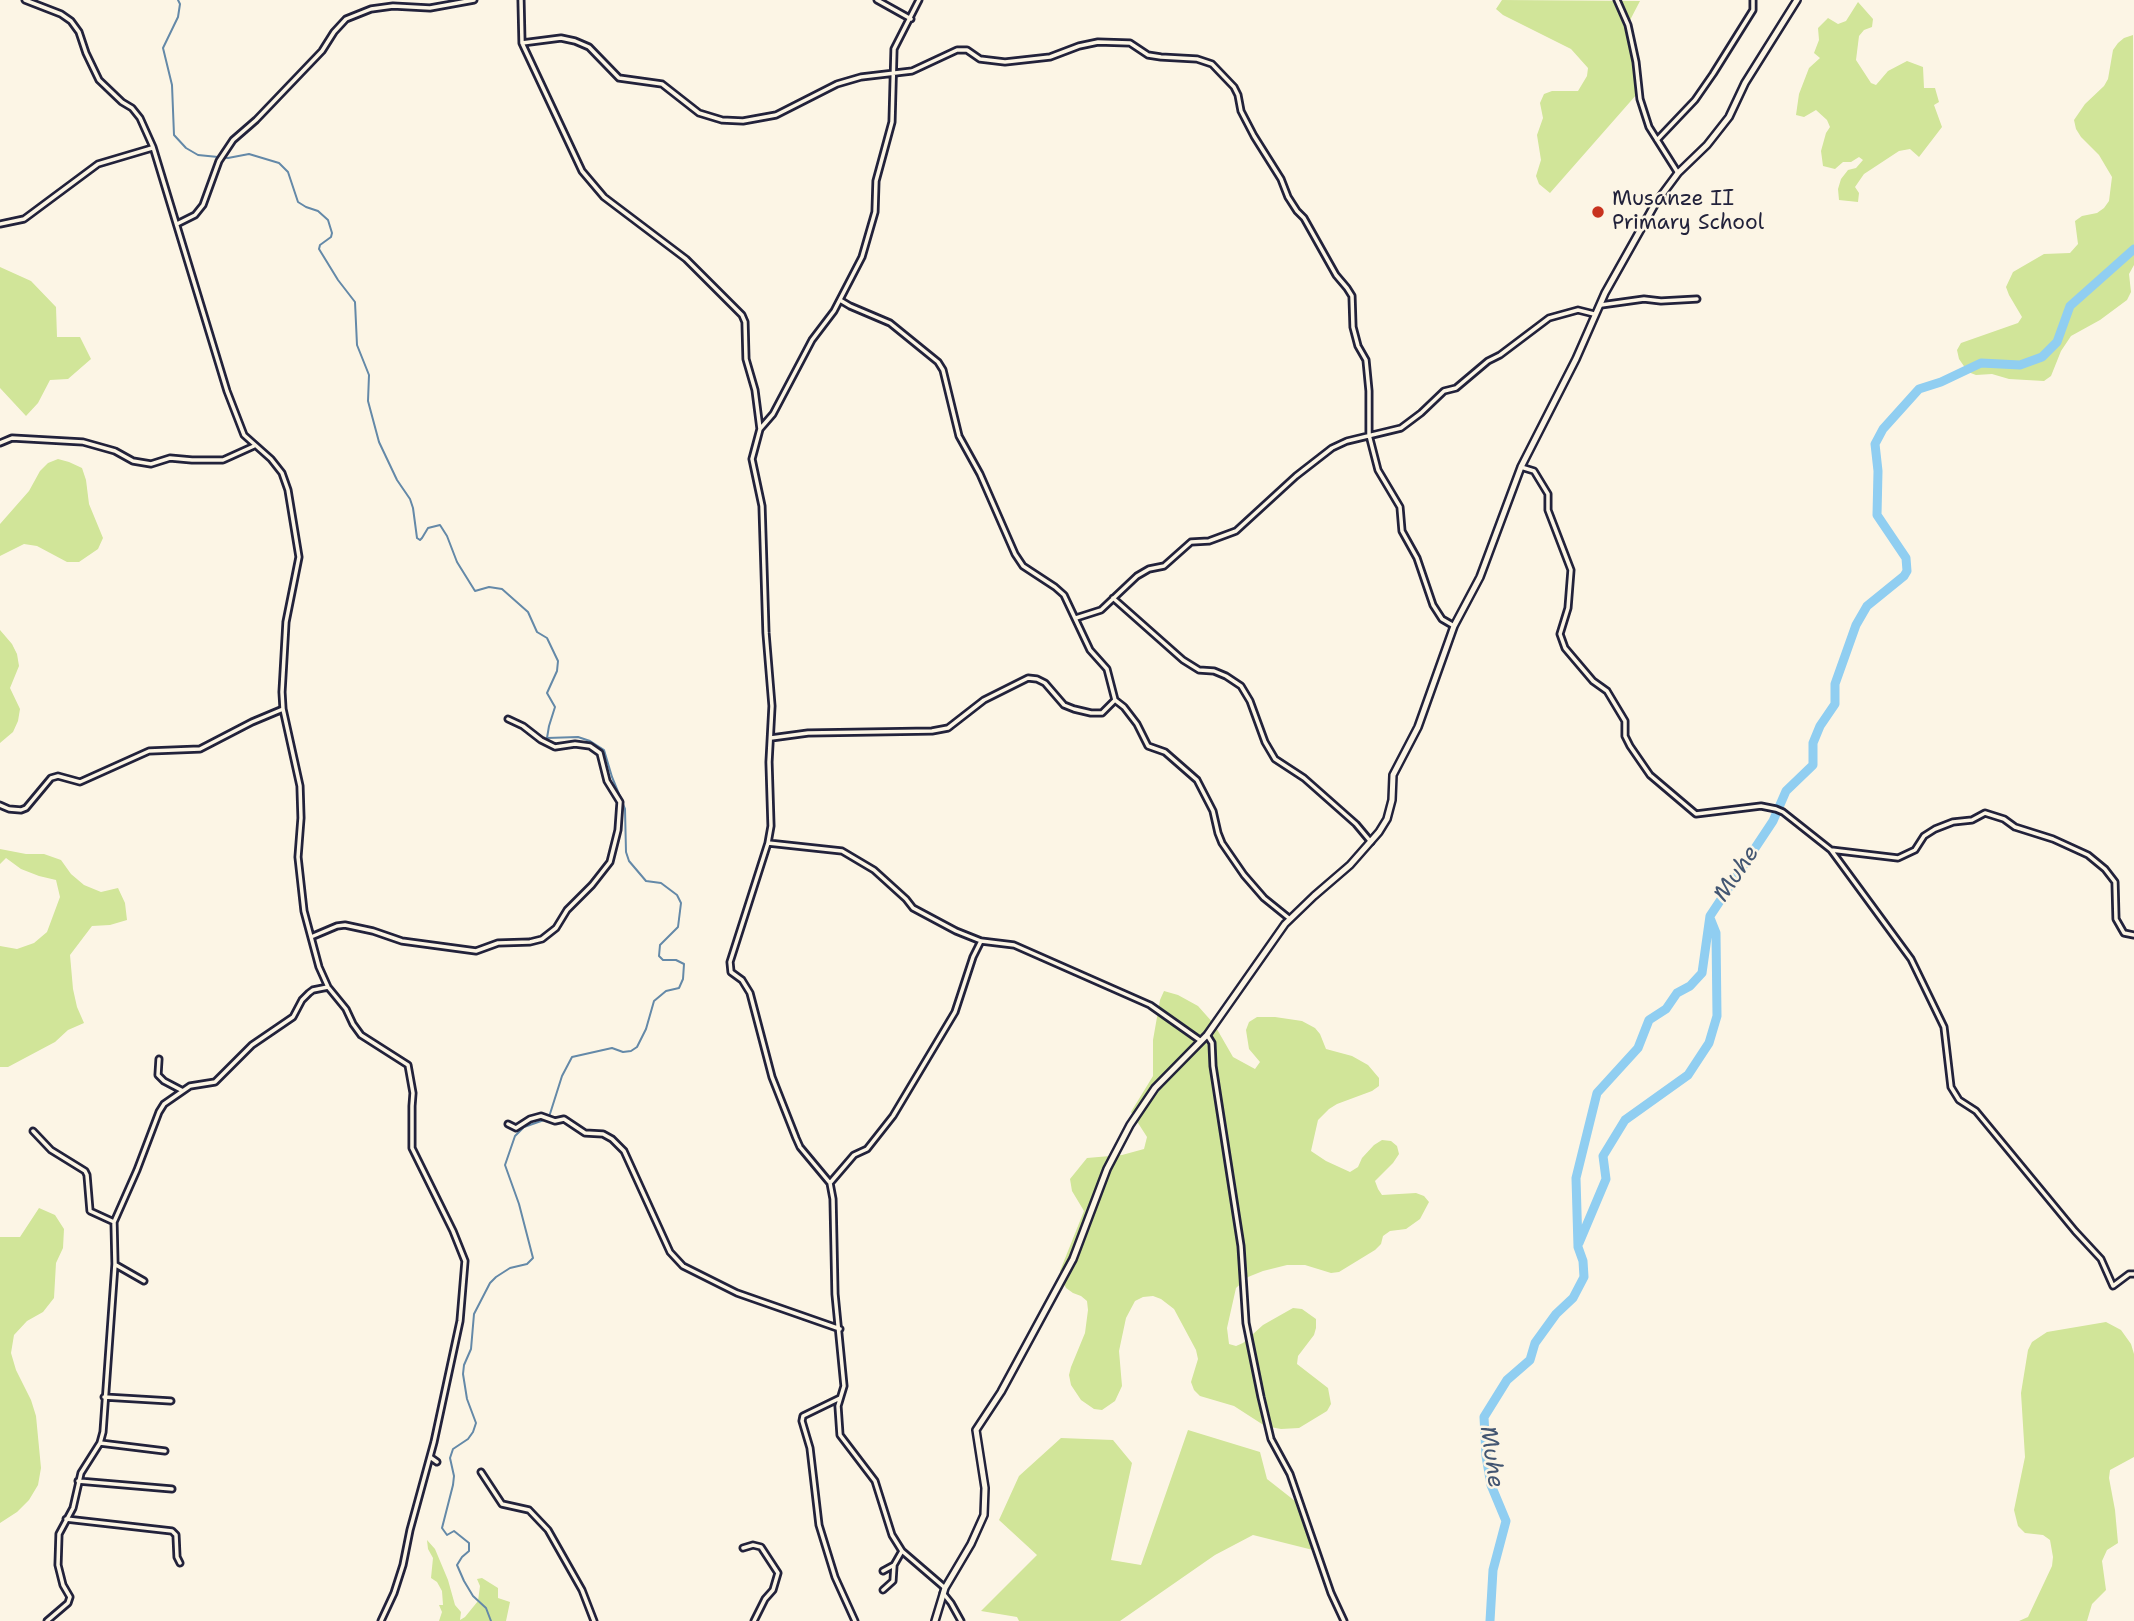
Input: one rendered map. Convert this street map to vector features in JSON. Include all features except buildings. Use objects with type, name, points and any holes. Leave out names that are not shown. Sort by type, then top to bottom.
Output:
[{"type":"main road","points":[[934,1621],[944,1590],[971,1544],[984,1515],[985,1488],[976,1430],[1000,1392],[1073,1259],[1107,1169],[1130,1125],[1156,1088],[1207,1035],[1290,919],[1350,865],[1387,819],[1392,800],[1393,775],[1418,727],[1454,626],[1480,577],[1521,467],[1576,359],[1595,314],[1655,204],[1678,173],[1707,145],[1729,117],[1745,83],[1797,0]]},
{"type":"street","points":[[25,0],[61,14],[71,21],[79,32],[99,80],[140,118],[153,148],[227,391],[244,435],[271,459],[282,473],[288,490],[299,557],[286,622],[282,664],[283,709],[300,786],[298,857],[304,911],[319,967],[328,987],[362,1035],[408,1065],[414,1093],[412,1148],[465,1261],[460,1321],[430,1457],[403,1565],[381,1621]]},
{"type":"street","points":[[177,224],[195,215],[203,205],[219,161],[233,140],[256,120],[322,51],[346,19],[371,9],[393,6],[430,8],[474,0]]},
{"type":"street","points":[[521,0],[522,43],[582,171],[604,197],[686,259],[742,314],[745,322],[746,359],[755,390],[760,429],[752,459],[762,506],[766,633],[772,706],[771,826],[730,962],[731,972],[742,980],[750,993],[772,1077],[800,1147],[830,1184],[833,1199],[835,1294],[844,1386],[840,1398],[840,1434],[875,1480],[892,1535],[902,1551],[944,1590],[961,1621]]},
{"type":"street","points":[[877,0],[911,19]]},
{"type":"street","points":[[760,429],[773,414],[812,340],[834,311],[862,257],[875,212],[876,181],[892,122],[894,49],[919,0]]},
{"type":"street","points":[[1617,0],[1628,25],[1640,99],[1649,127],[1678,173]]},
{"type":"street","points":[[1657,140],[1695,100],[1713,74],[1753,10],[1753,0]]},
{"type":"street","points":[[522,43],[561,38],[575,41],[589,47],[619,78],[662,84],[699,113],[722,120],[743,121],[776,115],[837,84],[861,77],[912,71],[957,50],[967,51],[979,59],[1005,62],[1050,57],[1098,42],[1130,43],[1148,55],[1197,59],[1212,64],[1234,87],[1241,111],[1281,179],[1288,197],[1352,296],[1353,327],[1358,346],[1366,359],[1369,435],[1378,470],[1401,507],[1402,531],[1417,558],[1433,605],[1442,619],[1454,626]]},
{"type":"street","points":[[0,224],[24,219],[98,164],[153,148]]},
{"type":"street","points":[[1601,305],[1644,299],[1697,299]]},
{"type":"street","points":[[840,300],[890,323],[938,362],[948,382],[959,436],[980,474],[1015,554],[1023,566],[1064,596],[1090,650],[1107,670],[1115,700],[1138,724],[1148,746],[1165,752],[1197,780],[1213,811],[1218,833],[1244,875],[1264,898],[1290,919]]},
{"type":"street","points":[[1076,618],[1101,610],[1137,576],[1149,569],[1164,566],[1191,542],[1209,541],[1236,531],[1318,457],[1347,440],[1401,428],[1444,391],[1456,388],[1488,361],[1549,318],[1578,310],[1595,314]]},
{"type":"street","points":[[0,443],[12,438],[83,442],[115,451],[134,461],[152,464],[170,458],[223,460],[254,446]]},
{"type":"street","points":[[1521,467],[1534,471],[1548,494],[1548,510],[1571,570],[1568,608],[1560,634],[1565,648],[1592,681],[1607,691],[1625,721],[1625,736],[1630,746],[1650,775],[1696,814],[1761,806],[1776,809],[1831,850],[1911,959],[1944,1027],[1951,1087],[1959,1100],[1976,1111],[2101,1259],[2113,1286],[2129,1274],[2134,1274]]},
{"type":"street","points":[[1113,598],[1183,660],[1199,670],[1214,671],[1226,676],[1241,686],[1275,759],[1304,778],[1356,824],[1371,842]]},
{"type":"street","points":[[771,738],[808,733],[932,731],[948,728],[984,700],[1028,678],[1045,683],[1064,705],[1074,709],[1102,713],[1115,700]]},
{"type":"street","points":[[0,805],[21,810],[48,779],[55,776],[80,782],[149,751],[200,749],[283,709]]},
{"type":"street","points":[[311,937],[345,925],[402,941],[476,951],[508,942],[530,943],[542,939],[556,928],[567,910],[592,886],[610,862],[618,830],[620,802],[607,781],[600,753],[590,746],[575,744],[555,747],[508,719]]},
{"type":"street","points":[[1831,850],[1898,858],[1915,850],[1924,836],[1935,829],[1953,821],[1972,820],[1985,813],[2088,855],[2105,869],[2115,882],[2116,919],[2124,933],[2134,935]]},
{"type":"street","points":[[768,843],[842,851],[874,870],[913,908],[956,931],[981,941],[1014,945],[1150,1005],[1201,1041]]},
{"type":"street","points":[[830,1184],[854,1155],[867,1149],[893,1116],[955,1012],[981,941]]},
{"type":"street","points":[[47,1621],[68,1604],[70,1597],[63,1585],[58,1564],[59,1534],[73,1508],[83,1469],[100,1443],[115,1264],[114,1222],[159,1112],[164,1104],[192,1085],[215,1082],[245,1050],[289,1021],[309,993],[328,987]]},
{"type":"street","points":[[1207,1035],[1212,1043],[1213,1066],[1241,1246],[1246,1324],[1261,1398],[1271,1438],[1290,1474],[1331,1593],[1344,1621]]},
{"type":"street","points":[[159,1059],[159,1075],[163,1082],[183,1091]]},
{"type":"street","points":[[508,1124],[516,1128],[541,1116],[555,1121],[564,1119],[585,1133],[603,1134],[612,1139],[624,1152],[670,1252],[683,1266],[737,1293],[840,1329]]},
{"type":"street","points":[[33,1130],[51,1150],[85,1171],[90,1211],[114,1222]]},
{"type":"street","points":[[115,1264],[144,1281]]},
{"type":"street","points":[[104,1397],[171,1401]]},
{"type":"street","points":[[840,1398],[803,1416],[802,1421],[810,1448],[819,1525],[835,1577],[855,1621]]},
{"type":"street","points":[[100,1443],[165,1451]]},
{"type":"street","points":[[430,1457],[437,1462]]},
{"type":"street","points":[[481,1472],[502,1504],[529,1510],[548,1530],[582,1590],[594,1621]]},
{"type":"street","points":[[78,1481],[172,1489]]},
{"type":"street","points":[[66,1519],[172,1531],[176,1535],[177,1557],[180,1563]]},
{"type":"street","points":[[743,1548],[754,1545],[761,1548],[778,1573],[776,1584],[761,1605],[754,1621]]},
{"type":"street","points":[[883,1571],[894,1564],[902,1551]]},
{"type":"street","points":[[883,1590],[893,1581],[894,1564]]},
{"type":"green space","points":[[1502,0],[1640,1],[1628,24],[1638,59],[1640,76],[1637,94],[1550,193],[1539,184],[1536,176],[1541,160],[1537,135],[1543,118],[1540,103],[1544,94],[1552,91],[1578,91],[1587,76],[1588,68],[1571,49],[1503,15],[1496,9]]},
{"type":"green space","points":[[1858,2],[1873,19],[1872,27],[1859,36],[1856,60],[1871,83],[1876,85],[1888,71],[1907,61],[1923,67],[1924,88],[1935,88],[1939,102],[1934,105],[1942,127],[1919,157],[1910,149],[1899,151],[1864,174],[1855,187],[1859,193],[1858,202],[1839,200],[1838,189],[1848,170],[1856,168],[1863,160],[1859,157],[1851,162],[1843,162],[1835,169],[1823,166],[1821,151],[1830,127],[1827,120],[1816,110],[1804,117],[1796,115],[1799,94],[1809,68],[1820,58],[1814,53],[1819,40],[1818,28],[1828,18],[1838,24],[1846,21]]},
{"type":"green space","points":[[2133,35],[2134,265],[2129,274],[2131,292],[2127,300],[2100,320],[2071,336],[2061,351],[2051,376],[2044,381],[2009,379],[1968,372],[1959,359],[1957,350],[1961,343],[2018,323],[2022,317],[2006,287],[2013,272],[2044,254],[2070,253],[2078,244],[2075,221],[2082,216],[2097,213],[2109,201],[2112,177],[2099,155],[2081,137],[2074,120],[2108,79],[2113,50],[2124,38]]},
{"type":"green space","points":[[0,267],[31,281],[56,307],[57,337],[80,337],[91,359],[68,379],[50,380],[38,403],[26,416],[0,388]]},
{"type":"green space","points":[[58,459],[82,468],[89,504],[103,538],[98,549],[79,562],[67,562],[37,546],[24,544],[0,556],[0,524],[29,491],[40,471],[48,463]]},
{"type":"green space","points":[[0,630],[17,654],[19,666],[10,688],[20,709],[13,732],[0,743]]},
{"type":"green space","points":[[0,849],[44,854],[61,860],[71,874],[84,885],[101,892],[118,888],[125,903],[127,920],[92,926],[70,955],[73,989],[84,1023],[8,1067],[0,1067],[0,946],[17,949],[34,943],[47,932],[60,897],[56,880],[21,869],[6,858],[0,864]]},
{"type":"green space","points":[[1164,991],[1198,1006],[1214,1024],[1233,1057],[1255,1069],[1260,1062],[1249,1049],[1246,1030],[1249,1022],[1257,1017],[1302,1021],[1315,1028],[1326,1049],[1352,1056],[1368,1065],[1379,1078],[1379,1086],[1329,1109],[1318,1120],[1311,1151],[1350,1172],[1358,1167],[1374,1145],[1382,1140],[1391,1141],[1397,1146],[1399,1154],[1375,1181],[1378,1189],[1382,1195],[1416,1193],[1429,1202],[1420,1219],[1406,1229],[1390,1231],[1383,1236],[1381,1244],[1375,1250],[1339,1272],[1331,1273],[1305,1265],[1287,1265],[1248,1277],[1236,1288],[1227,1328],[1229,1344],[1236,1346],[1243,1343],[1263,1325],[1293,1308],[1302,1309],[1316,1319],[1314,1335],[1298,1356],[1297,1364],[1328,1388],[1331,1404],[1327,1411],[1299,1428],[1265,1426],[1234,1406],[1200,1396],[1191,1382],[1198,1359],[1196,1350],[1174,1309],[1153,1296],[1135,1301],[1126,1318],[1119,1351],[1122,1386],[1115,1401],[1102,1410],[1094,1409],[1081,1400],[1071,1385],[1069,1375],[1085,1333],[1088,1310],[1087,1301],[1066,1288],[1060,1271],[1084,1211],[1072,1191],[1070,1179],[1087,1158],[1122,1155],[1144,1149],[1147,1137],[1131,1112],[1153,1076],[1153,1040]]},
{"type":"green space","points":[[39,1208],[55,1215],[64,1229],[63,1248],[56,1263],[54,1298],[43,1312],[27,1321],[14,1335],[11,1353],[36,1416],[41,1468],[38,1485],[29,1500],[0,1523],[0,1237],[20,1237]]},
{"type":"green space","points":[[2106,1322],[2121,1330],[2131,1344],[2134,1354],[2134,1457],[2110,1470],[2118,1543],[2107,1550],[2102,1561],[2106,1590],[2092,1604],[2087,1621],[2019,1621],[2028,1617],[2052,1566],[2053,1557],[2050,1540],[2043,1535],[2025,1533],[2018,1526],[2014,1510],[2025,1457],[2021,1393],[2028,1350],[2032,1342],[2047,1332]]},
{"type":"green space","points":[[1188,1430],[1260,1452],[1267,1479],[1295,1501],[1317,1551],[1253,1535],[1215,1555],[1120,1621],[1019,1621],[1017,1617],[981,1611],[1037,1555],[999,1520],[1019,1476],[1061,1438],[1113,1440],[1132,1463],[1111,1560],[1141,1565]]},
{"type":"green space","points":[[427,1540],[435,1549],[448,1580],[455,1605],[461,1612],[460,1620],[478,1601],[480,1586],[477,1579],[482,1578],[498,1588],[498,1598],[510,1602],[506,1621],[439,1621],[442,1612],[439,1605],[443,1605],[442,1591],[431,1578],[433,1558]]},
{"type":"waterway","points":[[178,0],[178,17],[163,48],[172,85],[174,135],[186,148],[198,155],[228,158],[249,154],[279,163],[288,172],[298,202],[318,211],[328,220],[331,237],[320,245],[319,249],[355,302],[357,345],[369,375],[368,401],[379,442],[397,480],[410,499],[417,538],[420,540],[428,528],[440,525],[457,562],[475,591],[489,587],[502,589],[528,612],[537,632],[547,638],[558,661],[557,671],[547,693],[555,707],[547,738],[578,737],[604,750],[625,809],[626,852],[629,861],[646,881],[661,883],[677,895],[681,903],[678,927],[660,945],[659,956],[663,960],[676,960],[684,964],[679,988],[666,991],[654,1001],[646,1029],[637,1047],[631,1051],[623,1052],[612,1048],[572,1057],[562,1076],[549,1117]]},
{"type":"waterway","name":"Muhe","points":[[1490,1621],[1493,1570],[1506,1521],[1491,1485],[1484,1417],[1507,1380],[1530,1360],[1535,1343],[1556,1314],[1573,1298],[1584,1277],[1583,1261],[1578,1247],[1576,1178],[1597,1093],[1638,1048],[1649,1020],[1666,1009],[1677,993],[1690,986],[1702,973],[1710,916],[1773,821],[1786,791],[1813,765],[1813,743],[1820,726],[1835,704],[1835,684],[1856,625],[1867,606],[1907,571],[1906,558],[1877,515],[1878,471],[1875,444],[1883,429],[1919,389],[1981,363],[2020,365],[2042,357],[2057,342],[2070,306],[2134,249]]},
{"type":"waterway","points":[[1579,1243],[1606,1179],[1603,1156],[1625,1120],[1688,1075],[1709,1043],[1717,1016],[1716,933],[1710,918]]},
{"type":"waterway","points":[[491,1621],[486,1608],[473,1596],[457,1565],[469,1551],[469,1543],[454,1531],[447,1535],[442,1528],[453,1485],[450,1458],[453,1449],[468,1439],[476,1423],[467,1399],[463,1374],[471,1349],[474,1314],[496,1277],[510,1268],[527,1264],[533,1258],[519,1204],[505,1165],[515,1136],[524,1127],[544,1120]]},
{"type":"place","name":"Musanze II Primary School","points":[[1598,212]]}]
